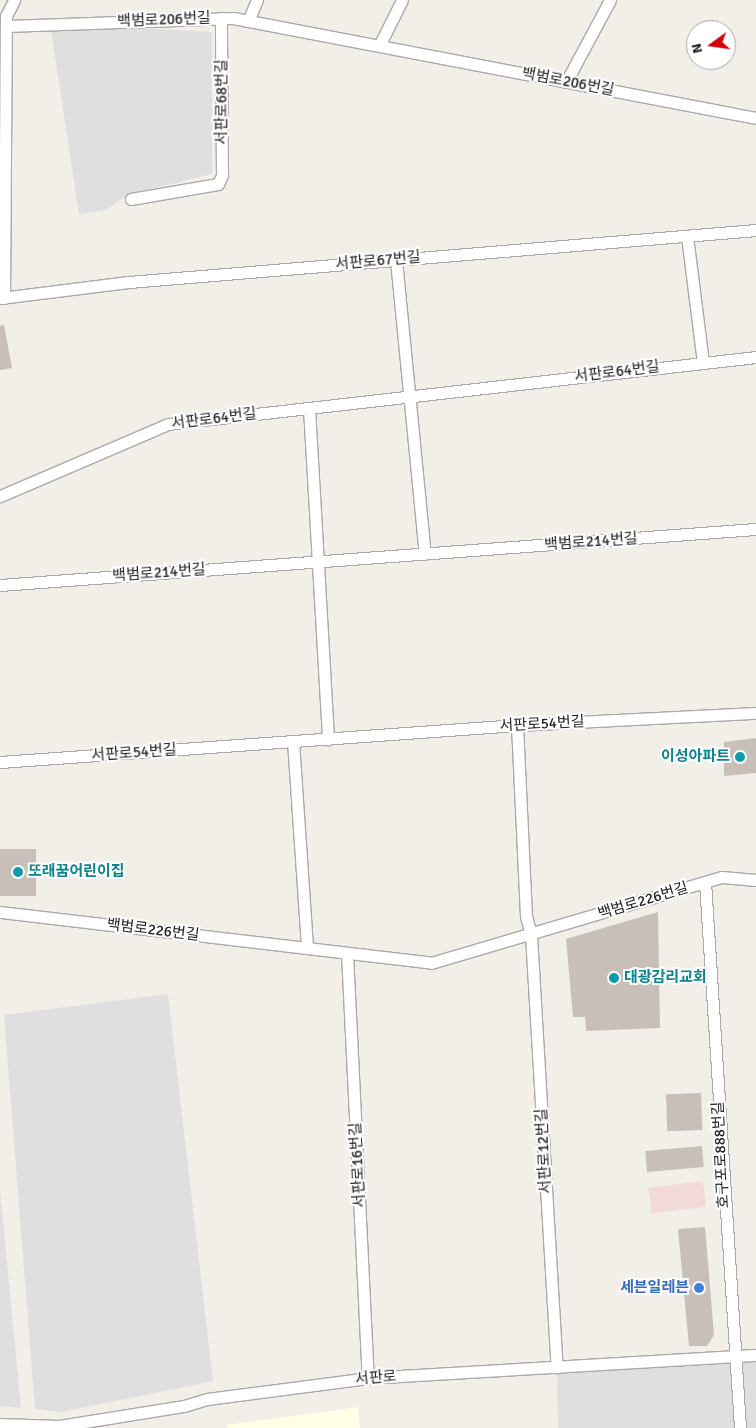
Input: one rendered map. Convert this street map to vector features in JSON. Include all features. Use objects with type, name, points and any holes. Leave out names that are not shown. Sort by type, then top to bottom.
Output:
[{"type":"lane","points":[[2,298],[6,16],[14,0]]},
{"type":"lane","points":[[248,21],[257,0]]},
{"type":"lane","points":[[380,46],[402,0]]},
{"type":"lane","points":[[566,82],[610,0]]},
{"type":"lane","name":"백범로206번길","points":[[6,26],[221,18],[248,21],[756,118]]},
{"type":"lane","name":"서판로68번길","points":[[131,199],[218,184],[222,175],[221,18]]},
{"type":"lane","name":"서판로67번길","points":[[2,298],[129,282],[756,230]]},
{"type":"lane","points":[[687,236],[702,362]]},
{"type":"lane","points":[[396,260],[412,396],[425,554]]},
{"type":"lane","name":"서판로64번길","points":[[0,496],[168,424],[756,357]]},
{"type":"lane","points":[[309,408],[328,739]]},
{"type":"lane","name":"백범로214번길","points":[[0,585],[756,529]]},
{"type":"lane","name":"서판로54번길","points":[[0,762],[517,725],[756,713]]},
{"type":"lane","points":[[517,725],[526,916],[532,934]]},
{"type":"lane","points":[[293,741],[307,948]]},
{"type":"lane","name":"백범로226번길","points":[[0,912],[431,963],[705,882],[731,876],[756,880]]},
{"type":"lane","name":"호구포로888번길","points":[[705,882],[733,1356],[740,1428]]},
{"type":"lane","name":"서판로12번길","points":[[532,934],[557,1367]]},
{"type":"lane","name":"서판로16번길","points":[[347,953],[368,1378]]},
{"type":"lane","name":"서판로","points":[[0,1424],[24,1428],[59,1426],[184,1406],[207,1399],[368,1378],[756,1355]]},
{"type":"shaded area","points":[[135,28],[212,32],[212,174],[127,195],[106,210],[79,214],[51,30]]},
{"type":"shaded area","points":[[168,994],[213,1381],[62,1412],[35,1409],[4,1015]]},
{"type":"shaded area","points":[[703,1181],[706,1207],[652,1214],[648,1188]]},
{"type":"shaded area","points":[[0,1189],[21,1408],[0,1406]]},
{"type":"shaded area","points":[[756,1355],[756,1428],[558,1428],[557,1367]]},
{"type":"shaded area","points":[[358,1407],[360,1428],[227,1428],[227,1425]]},
{"type":"building","points":[[4,325],[12,368],[0,370],[0,326]]},
{"type":"building","name":"이성아파트","points":[[756,738],[756,773],[724,776],[724,742]]},
{"type":"building","name":"또래꿈어린이집","points":[[0,849],[36,849],[36,896],[0,896]]},
{"type":"building","name":"대광감리교회","points":[[658,912],[660,1028],[586,1031],[585,1017],[573,1017],[566,939]]},
{"type":"building","points":[[701,1093],[702,1130],[667,1131],[666,1094]]},
{"type":"building","points":[[702,1146],[704,1167],[647,1172],[645,1151]]},
{"type":"building","points":[[705,1227],[714,1335],[707,1346],[689,1346],[678,1229]]},
{"type":"place","name":"이성아파트","points":[[740,757]]},
{"type":"place","name":"또래꿈어린이집","points":[[18,872]]},
{"type":"place","name":"대광감리교회","points":[[614,978]]},
{"type":"place","name":"세븐일레븐","points":[[699,1288]]}]
